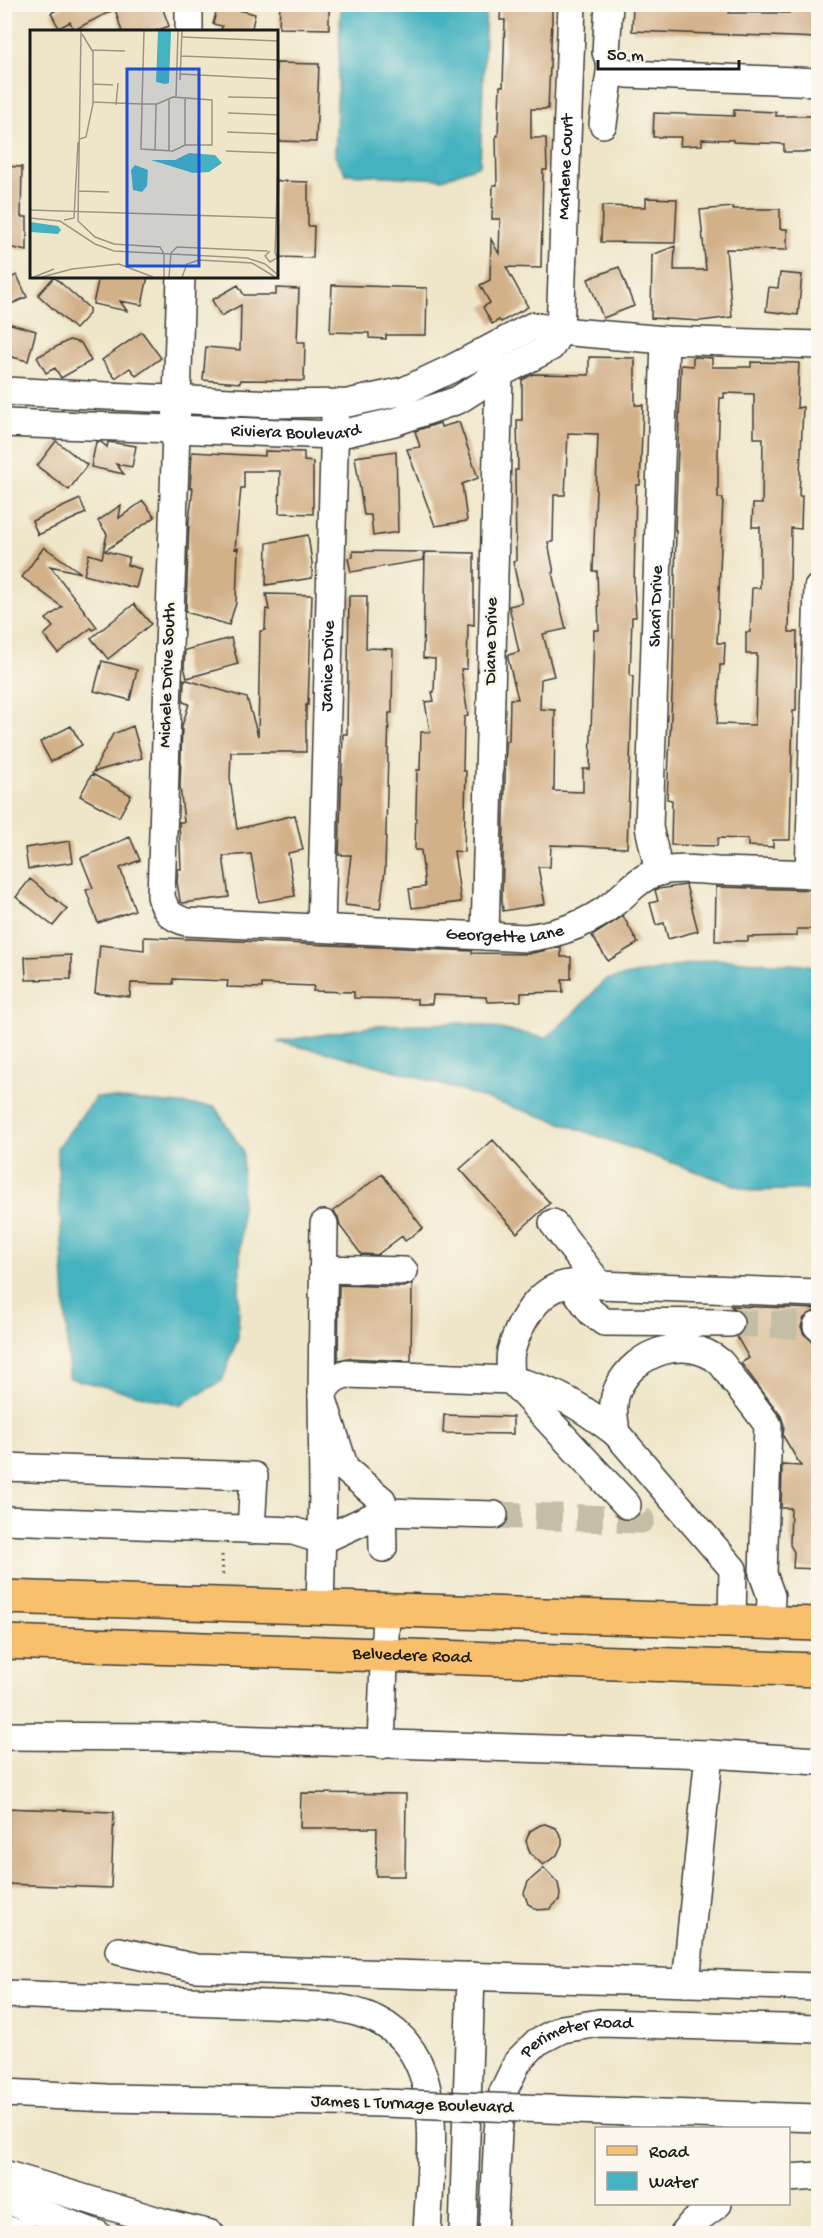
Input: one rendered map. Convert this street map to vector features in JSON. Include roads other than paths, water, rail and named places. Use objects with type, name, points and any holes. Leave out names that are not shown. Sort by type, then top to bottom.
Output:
[{"type":"main road","points":[[4,1597],[819,1624]]},
{"type":"main road","points":[[220,1650],[295,1628],[320,1608]]},
{"type":"main road","name":"Belvedere Road","points":[[4,1642],[819,1670]]},
{"type":"street","points":[[189,4],[189,30]]},
{"type":"street","name":"Marlene Court","points":[[560,332],[572,4]]},
{"type":"street","points":[[603,124],[611,65],[606,52],[609,4]]},
{"type":"street","points":[[611,65],[627,74],[819,82]]},
{"type":"street","name":"Michele Drive South","points":[[173,918],[164,909],[161,896],[181,278]]},
{"type":"street","name":"Riviera Boulevard","points":[[4,392],[274,404],[348,403],[404,391],[533,326],[560,332],[665,340],[819,345]]},
{"type":"street","name":"Riviera Boulevard","points":[[4,423],[336,435],[394,422],[458,400],[499,374],[551,347],[560,332]]},
{"type":"street","name":"Shari Drive","points":[[659,872],[649,827],[665,340]]},
{"type":"street","points":[[481,353],[499,374]]},
{"type":"street","name":"Diane Drive","points":[[485,936],[499,374]]},
{"type":"street","name":"Janice Drive","points":[[321,928],[336,435],[335,403]]},
{"type":"street","points":[[814,874],[819,588]]},
{"type":"street","name":"Georgette Lane","points":[[173,918],[186,922],[526,938],[573,928],[601,913],[635,884],[659,872],[684,869],[814,874]]},
{"type":"street","points":[[553,1223],[599,1284]]},
{"type":"street","points":[[320,1608],[324,1224]]},
{"type":"street","points":[[323,1269],[404,1271]]},
{"type":"street","points":[[571,1284],[591,1311],[604,1322],[730,1323]]},
{"type":"street","points":[[627,1505],[511,1380],[511,1352],[529,1309],[559,1285],[571,1284],[819,1293]]},
{"type":"street","points":[[616,1433],[613,1408],[617,1389],[628,1372],[643,1358],[662,1350],[682,1348],[702,1352],[720,1362],[768,1425],[763,1574],[771,1596],[770,1623]]},
{"type":"street","points":[[383,1548],[382,1500],[345,1469],[322,1396],[331,1380],[347,1374],[511,1380],[535,1385],[578,1405],[616,1433],[733,1569],[732,1622]]},
{"type":"street","points":[[4,1467],[254,1476],[251,1530]]},
{"type":"street","points":[[4,1520],[293,1531],[322,1540],[382,1512],[494,1515]]},
{"type":"street","points":[[381,1745],[386,1610]]},
{"type":"street","points":[[4,1736],[166,1737],[708,1754],[819,1761]]},
{"type":"street","points":[[686,1983],[708,1754]]},
{"type":"street","points":[[119,1951],[196,1968],[819,1987]]},
{"type":"street","points":[[463,2234],[471,1976]]},
{"type":"street","points":[[4,1994],[322,2006],[353,2011],[379,2021],[398,2036],[412,2053],[426,2081],[432,2124],[427,2234]]},
{"type":"street","name":"Perimeter Road","points":[[493,2234],[498,2132],[503,2092],[518,2061],[537,2042],[568,2027],[600,2023],[819,2029]]},
{"type":"street","name":"James L Turnage Boulevard","points":[[4,2093],[107,2098],[382,2103],[819,2118]]},
{"type":"street","points":[[4,2174],[162,2222],[211,2234]]},
{"type":"street","points":[[790,2178],[819,2176]]},
{"type":"street","points":[[4,2199],[97,2234]]},
{"type":"street","points":[[683,2234],[692,2223],[717,2205]]},
{"type":"street","points":[[4,2229],[24,2234]]},
{"type":"water","points":[[341,5],[486,5],[480,165],[442,179],[346,174],[335,156]]},
{"type":"water","points":[[714,959],[818,966],[818,1189],[751,1191],[550,1119],[408,1074],[334,1054],[277,1042],[382,1025],[470,1023],[546,1038],[605,980]]},
{"type":"water","points":[[96,1097],[215,1107],[243,1151],[238,1337],[222,1381],[180,1405],[69,1378],[57,1148]]},
{"type":"tunnel","points":[[730,1323],[817,1326]]},
{"type":"tunnel","points":[[494,1515],[641,1520],[627,1505]]}]
